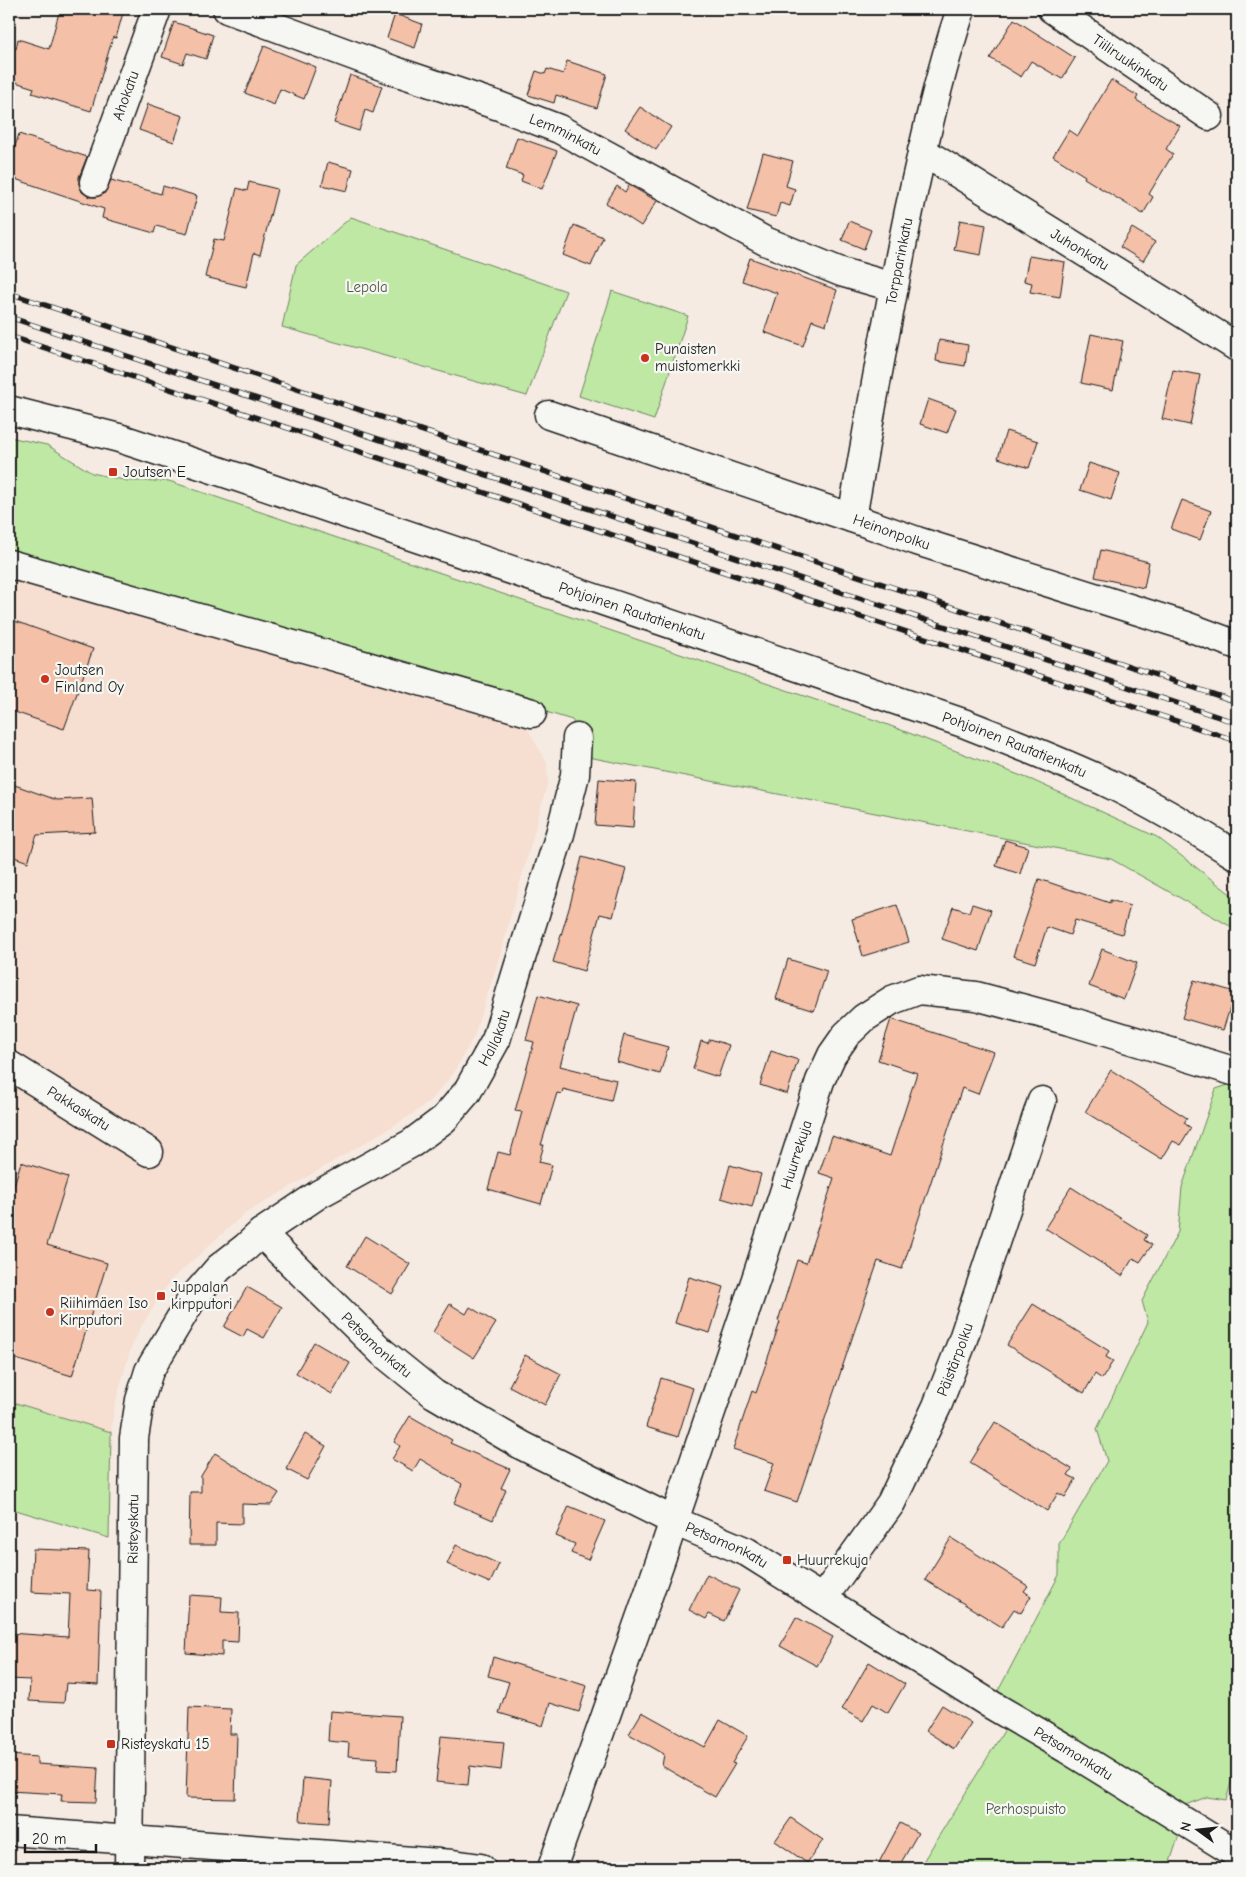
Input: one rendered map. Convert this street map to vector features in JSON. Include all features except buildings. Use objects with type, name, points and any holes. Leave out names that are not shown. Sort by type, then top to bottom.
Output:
[{"type":"street","name":"Ahokatu","points":[[94,182],[157,9]]},
{"type":"street","name":"Lemminkatu","points":[[227,9],[559,129],[765,241],[841,272],[893,287]]},
{"type":"street","name":"Torpparinkatu","points":[[852,518],[893,287],[922,151],[947,51],[961,9]]},
{"type":"street","name":"Tiiliruukinkatu","points":[[1052,9],[1209,116]]},
{"type":"street","name":"Juhonkatu","points":[[922,151],[1237,348]]},
{"type":"street","name":"Pohjoinen Rautatienkatu","points":[[9,410],[119,438],[966,724],[1046,755],[1116,787],[1181,822],[1237,856]]},
{"type":"street","name":"Heinonpolku","points":[[548,415],[917,541],[1167,620],[1237,645]]},
{"type":"street","points":[[9,564],[532,713]]},
{"type":"street","name":"Hallakatu","points":[[260,1233],[319,1194],[412,1143],[444,1119],[467,1092],[496,1040],[560,834],[575,775],[577,738]]},
{"type":"street","name":"Huurrekuja","points":[[552,1868],[674,1520],[756,1279],[820,1081],[832,1055],[846,1035],[864,1018],[892,1000],[919,990],[968,995],[1073,1022],[1233,1071]]},
{"type":"street","name":"Pakkaskatu","points":[[9,1065],[149,1152]]},
{"type":"street","name":"Päistärpolku","points":[[822,1598],[890,1503],[937,1406],[961,1345],[1042,1101]]},
{"type":"street","name":"Petsamonkatu","points":[[260,1233],[382,1352],[434,1394],[523,1446],[674,1520],[747,1552],[990,1704],[1067,1749],[1237,1854]]},
{"type":"street","name":"Risteyskatu","points":[[129,1868],[134,1447],[140,1400],[149,1371],[192,1300],[218,1268],[246,1248],[260,1233]]},
{"type":"street","points":[[9,1831],[453,1864],[481,1868]]},
{"type":"shaded area","points":[[9,555],[525,724],[547,763],[548,782],[500,955],[474,1036],[453,1074],[432,1099],[410,1116],[243,1215],[170,1281],[141,1327],[130,1351],[114,1408],[111,1432],[9,1401]]},
{"type":"green space","name":"Lepola","points":[[351,217],[566,291],[527,396],[282,327],[296,265]]},
{"type":"green space","points":[[612,291],[688,316],[654,420],[579,396]]},
{"type":"green space","points":[[9,437],[47,445],[92,473],[128,481],[169,481],[875,720],[1032,780],[1157,837],[1237,899],[1237,930],[1111,859],[588,757],[588,743],[572,720],[308,639],[9,551]]},
{"type":"green space","points":[[1237,1082],[1237,1763],[1226,1800],[1207,1797],[1185,1805],[996,1695],[1059,1575],[1059,1544],[1107,1461],[1097,1429],[1148,1322],[1142,1301],[1178,1232],[1182,1187],[1216,1089]]},
{"type":"green space","points":[[9,1401],[111,1432],[109,1538],[9,1508]]},
{"type":"green space","name":"Perhospuisto","points":[[1007,1726],[1179,1835],[1168,1868],[919,1868]]},
{"type":"railway","points":[[9,293],[1237,702]]},
{"type":"railway","points":[[9,317],[1237,723]]},
{"type":"railway","points":[[9,336],[1237,741]]},
{"type":"place","name":"Punaisten muistomerkki","points":[[645,358]]},
{"type":"place","name":"Joutsen E","points":[[113,472]]},
{"type":"place","name":"Joutsen Finland Oy","points":[[45,679]]},
{"type":"place","name":"Juppalan kirpputori","points":[[161,1296]]},
{"type":"place","name":"Riihimäen Iso Kirpputori","points":[[50,1312]]},
{"type":"place","name":"Huurrekuja","points":[[787,1560]]},
{"type":"place","name":"Risteyskatu 15","points":[[111,1744]]}]
